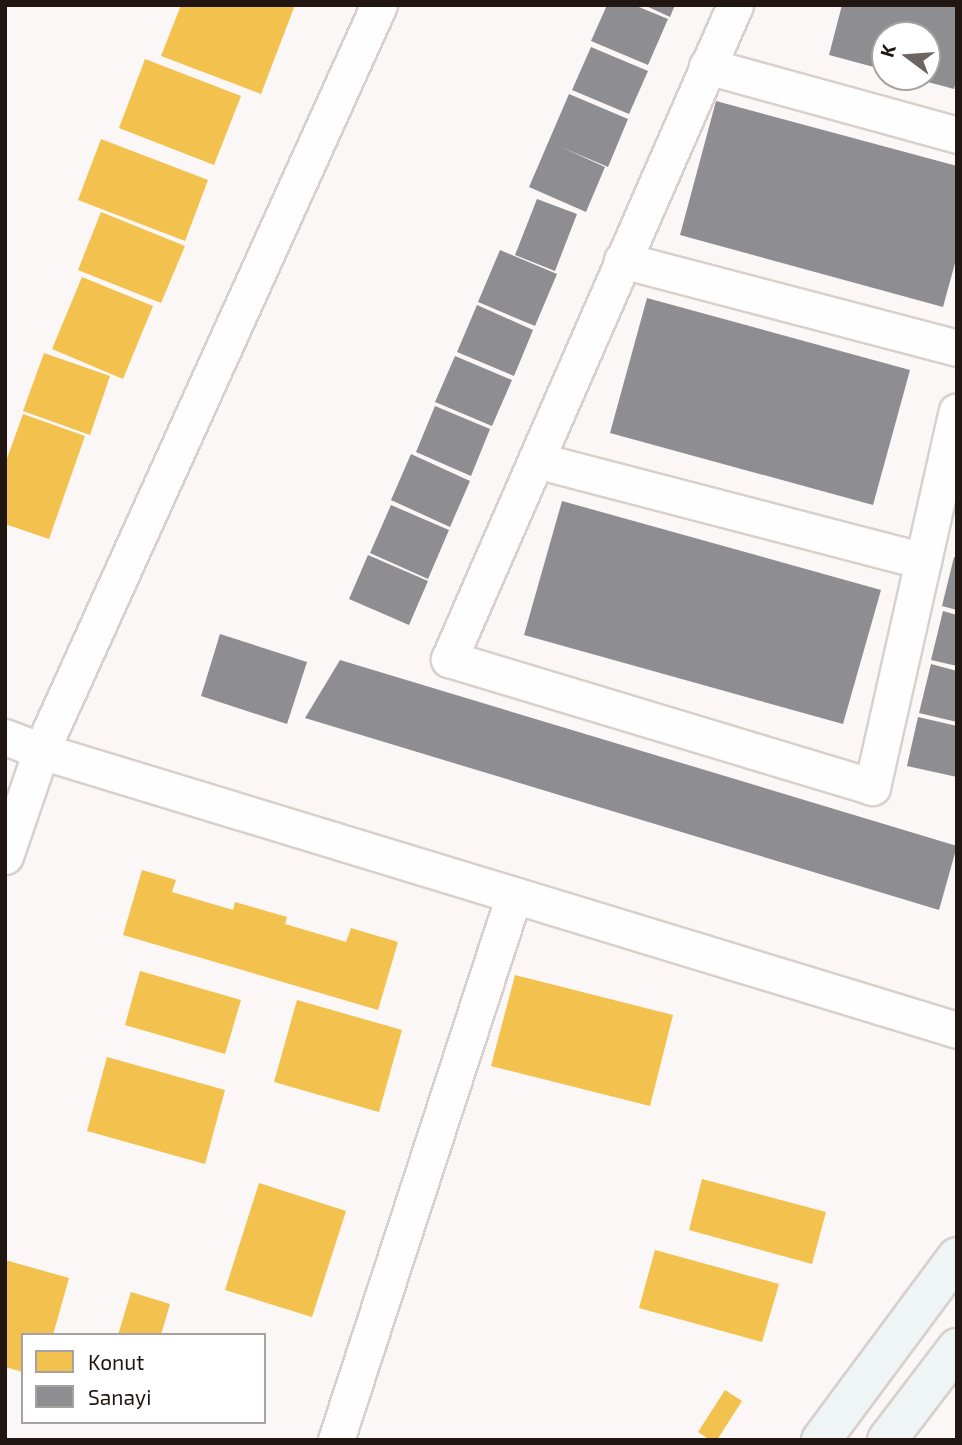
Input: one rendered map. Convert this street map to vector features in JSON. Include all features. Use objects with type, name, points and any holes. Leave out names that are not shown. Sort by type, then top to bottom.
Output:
[{"type":"main road","points":[[821,1440],[957,1257]]},
{"type":"main road","points":[[887,1440],[957,1348]]},
{"type":"street","points":[[5,856],[41,751],[379,5]]},
{"type":"street","points":[[735,5],[449,659],[872,787],[957,411]]},
{"type":"street","points":[[707,65],[957,135]]},
{"type":"street","points":[[622,260],[957,348]]},
{"type":"street","points":[[536,460],[923,561]]},
{"type":"street","points":[[5,737],[41,751],[957,1030]]},
{"type":"street","points":[[336,1440],[514,895]]},
{"type":"building: Konut","points":[[181,5],[295,5],[261,94],[161,56]]},
{"type":"building: Konut","points":[[145,59],[241,96],[214,165],[119,128]]},
{"type":"building: Konut","points":[[101,139],[208,180],[185,241],[78,200]]},
{"type":"building: Konut","points":[[101,212],[185,246],[161,303],[78,270]]},
{"type":"building: Konut","points":[[82,277],[153,306],[123,379],[52,349]]},
{"type":"building: Konut","points":[[44,353],[110,376],[90,435],[23,411]]},
{"type":"building: Konut","points":[[23,414],[85,436],[49,539],[5,524],[5,464]]},
{"type":"building: Konut","points":[[142,870],[176,880],[172,892],[233,910],[235,902],[287,917],[285,924],[346,942],[351,928],[398,942],[378,1010],[123,935]]},
{"type":"building: Konut","points":[[140,971],[241,1000],[225,1054],[125,1025]]},
{"type":"building: Konut","points":[[515,975],[673,1015],[650,1106],[491,1066]]},
{"type":"building: Konut","points":[[297,1000],[402,1030],[379,1112],[274,1082]]},
{"type":"building: Konut","points":[[107,1057],[225,1090],[205,1164],[87,1131]]},
{"type":"building: Konut","points":[[702,1179],[826,1212],[812,1264],[689,1230]]},
{"type":"building: Konut","points":[[259,1183],[346,1211],[312,1317],[225,1290]]},
{"type":"building: Konut","points":[[655,1250],[779,1284],[762,1342],[639,1308]]},
{"type":"building: Konut","points":[[5,1260],[69,1278],[54,1333],[21,1333],[21,1371],[5,1367]]},
{"type":"building: Konut","points":[[131,1292],[170,1304],[162,1333],[119,1333]]},
{"type":"building: Konut","points":[[725,1390],[742,1401],[717,1440],[710,1440],[698,1432]]},
{"type":"building: Sanayi","points":[[607,5],[634,5],[668,19],[648,65],[591,41]]},
{"type":"building: Sanayi","points":[[644,5],[675,5],[670,17]]},
{"type":"building: Sanayi","points":[[842,5],[957,5],[957,78],[954,89],[941,86],[941,21],[871,21],[871,66],[829,55]]},
{"type":"building: Sanayi","points":[[591,47],[648,71],[629,114],[572,90]]},
{"type":"building: Sanayi","points":[[569,94],[628,119],[608,167],[561,147],[605,167],[586,212],[529,187]]},
{"type":"building: Sanayi","points":[[716,101],[957,166],[957,256],[943,307],[680,235]]},
{"type":"building: Sanayi","points":[[537,199],[577,214],[555,271],[515,255]]},
{"type":"building: Sanayi","points":[[500,250],[557,274],[535,326],[478,302]]},
{"type":"building: Sanayi","points":[[647,298],[910,370],[873,505],[610,433]]},
{"type":"building: Sanayi","points":[[477,305],[533,330],[514,376],[457,352]]},
{"type":"building: Sanayi","points":[[455,356],[512,380],[492,426],[435,402]]},
{"type":"building: Sanayi","points":[[435,406],[490,429],[471,476],[416,452]]},
{"type":"building: Sanayi","points":[[411,454],[470,481],[450,527],[391,500]]},
{"type":"building: Sanayi","points":[[562,501],[881,590],[843,724],[524,635]]},
{"type":"building: Sanayi","points":[[391,505],[449,530],[428,579],[370,553]]},
{"type":"building: Sanayi","points":[[368,555],[428,581],[409,625],[349,599]]},
{"type":"building: Sanayi","points":[[954,557],[957,558],[957,610],[942,606]]},
{"type":"building: Sanayi","points":[[943,611],[957,615],[957,666],[931,660]]},
{"type":"building: Sanayi","points":[[220,634],[307,662],[287,724],[201,696]]},
{"type":"building: Sanayi","points":[[340,660],[957,846],[939,910],[305,718]]},
{"type":"building: Sanayi","points":[[931,664],[957,671],[957,722],[919,713]]},
{"type":"building: Sanayi","points":[[918,717],[957,726],[957,777],[907,766]]}]
